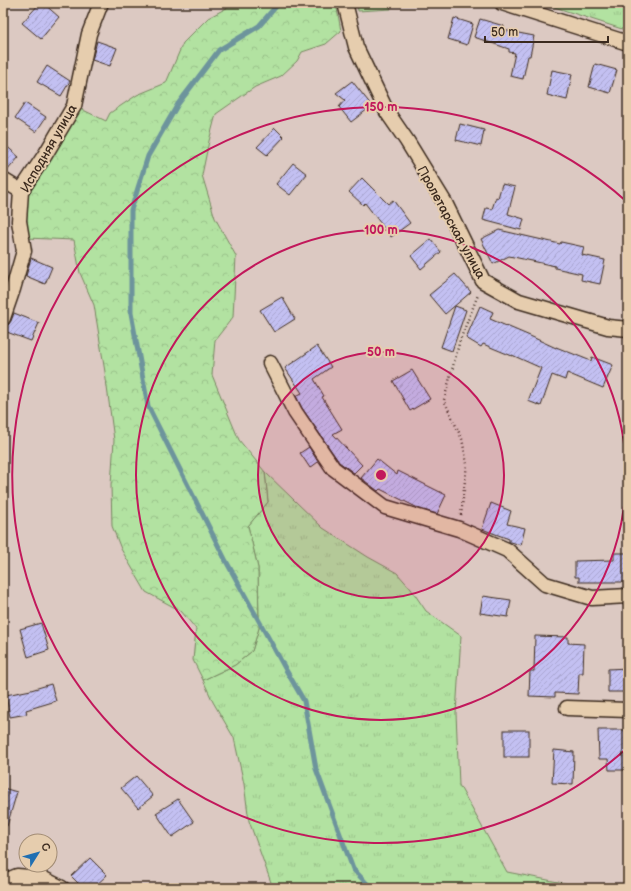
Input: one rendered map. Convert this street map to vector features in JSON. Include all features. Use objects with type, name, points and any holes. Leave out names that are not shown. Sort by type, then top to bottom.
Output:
[{"type":"street","name":"Исподняя улица","points":[[3,318],[24,251],[19,221],[21,191],[45,155],[74,106],[89,34],[101,3]]},
{"type":"street","name":"Пролетарская улица","points":[[345,3],[356,47],[387,112],[407,141],[445,203],[483,281],[519,301],[608,327],[628,329]]},
{"type":"street","points":[[502,3],[628,43]]},
{"type":"street","points":[[3,180],[21,191]]},
{"type":"street","points":[[270,363],[294,412],[333,468],[385,508],[459,529],[508,550],[545,584],[592,598],[628,596]]},
{"type":"street","points":[[567,708],[628,710]]},
{"type":"street","points":[[3,882],[17,876],[42,878],[62,888]]},
{"type":"path","points":[[459,529],[468,464],[462,438],[444,400],[460,340],[483,281]]},
{"type":"green space","points":[[236,3],[336,3],[341,31],[326,44],[302,52],[297,61],[281,76],[255,87],[216,114],[209,141],[202,175],[215,218],[236,256],[233,317],[215,340],[212,375],[239,440],[265,472],[268,502],[248,526],[258,568],[259,628],[252,651],[235,665],[203,680],[193,660],[196,629],[181,611],[146,592],[121,549],[112,526],[111,485],[114,440],[94,305],[80,273],[74,240],[26,238],[24,192],[77,107],[106,121],[110,113],[137,95],[166,83],[183,43],[208,18]]},
{"type":"green space","points":[[357,3],[389,3],[391,9],[358,11]]},
{"type":"green space","points":[[542,3],[628,3],[628,31]]},
{"type":"green space","points":[[265,472],[323,528],[368,557],[397,573],[411,589],[426,611],[461,636],[456,713],[459,785],[507,872],[589,888],[273,888],[249,821],[244,784],[234,738],[213,702],[203,680],[235,665],[252,651],[259,628],[258,568],[248,526],[268,502]]},
{"type":"building","points":[[40,3],[43,3],[59,17],[41,39],[22,23]]},
{"type":"building","points":[[454,18],[473,24],[467,45],[448,39]]},
{"type":"building","points":[[480,19],[504,26],[503,30],[534,36],[523,79],[510,76],[515,53],[509,52],[509,49],[474,37]]},
{"type":"building","points":[[97,41],[117,48],[110,66],[92,60]]},
{"type":"building","points":[[595,64],[617,70],[610,93],[589,87]]},
{"type":"building","points":[[47,66],[70,81],[61,96],[37,82]]},
{"type":"building","points":[[552,70],[572,74],[567,100],[547,95]]},
{"type":"building","points":[[352,81],[372,106],[351,122],[339,107],[345,100],[336,93]]},
{"type":"building","points":[[25,103],[46,117],[36,132],[15,118]]},
{"type":"building","points":[[460,124],[484,130],[481,146],[456,140]]},
{"type":"building","points":[[275,128],[284,137],[267,155],[257,147]]},
{"type":"building","points":[[3,143],[19,157],[6,172],[3,172]]},
{"type":"building","points":[[293,163],[307,174],[290,195],[276,184]]},
{"type":"building","points":[[362,178],[388,204],[393,200],[410,223],[391,237],[365,203],[363,205],[349,192]]},
{"type":"building","points":[[502,184],[515,187],[508,214],[524,219],[521,230],[483,220],[486,208],[492,209],[496,197],[498,198]]},
{"type":"building","points":[[499,230],[560,244],[561,242],[584,247],[582,255],[605,260],[600,284],[581,280],[582,274],[555,268],[555,266],[509,256],[493,264],[481,239]]},
{"type":"building","points":[[431,239],[441,252],[421,269],[411,256]]},
{"type":"building","points":[[31,258],[52,267],[45,284],[26,276]]},
{"type":"building","points":[[455,274],[471,292],[445,314],[429,295]]},
{"type":"building","points":[[282,297],[295,319],[274,332],[260,310]]},
{"type":"building","points":[[455,306],[466,310],[452,351],[441,347]]},
{"type":"building","points":[[480,306],[493,312],[490,319],[556,348],[591,361],[592,357],[613,365],[603,388],[567,373],[565,380],[552,375],[541,406],[528,401],[541,368],[483,344],[481,347],[466,338]]},
{"type":"building","points":[[14,313],[39,323],[31,341],[4,331],[6,326],[11,321]]},
{"type":"building","points":[[317,346],[331,367],[314,379],[324,396],[322,397],[342,429],[333,434],[362,465],[354,473],[339,462],[302,408],[296,396],[302,393],[285,368]]},
{"type":"building","points":[[412,370],[430,399],[410,411],[393,381]]},
{"type":"building","points":[[309,447],[318,462],[310,468],[300,453]]},
{"type":"building","points":[[377,459],[397,475],[398,471],[446,495],[437,514],[420,509],[380,489],[378,491],[361,478]]},
{"type":"building","points":[[491,503],[511,511],[507,524],[525,528],[521,545],[509,542],[509,539],[482,529]]},
{"type":"building","points":[[614,553],[628,553],[628,582],[579,582],[579,577],[575,577],[575,561],[614,560]]},
{"type":"building","points":[[483,596],[511,600],[508,617],[480,613]]},
{"type":"building","points":[[41,623],[49,650],[28,657],[20,629]]},
{"type":"building","points":[[535,636],[568,637],[568,643],[584,644],[583,673],[579,673],[578,694],[555,693],[555,697],[529,696],[530,671],[534,671]]},
{"type":"building","points":[[628,668],[628,692],[608,692],[608,669]]},
{"type":"building","points":[[51,684],[56,701],[26,710],[27,714],[10,717],[6,695]]},
{"type":"building","points":[[504,730],[529,730],[529,757],[504,757]]},
{"type":"building","points":[[598,730],[627,730],[627,770],[609,770],[608,759],[599,759]]},
{"type":"building","points":[[554,750],[574,752],[573,784],[552,783]]},
{"type":"building","points":[[136,776],[153,796],[138,808],[121,788]]},
{"type":"building","points":[[3,788],[17,792],[7,826],[3,826]]},
{"type":"building","points":[[178,799],[194,822],[172,837],[156,813]]},
{"type":"building","points":[[90,858],[107,875],[93,888],[83,888],[71,876]]},
{"type":"waterway","points":[[278,3],[259,26],[219,50],[178,104],[148,156],[131,210],[131,313],[148,406],[226,561],[304,701],[316,769],[353,869],[371,888]]}]
